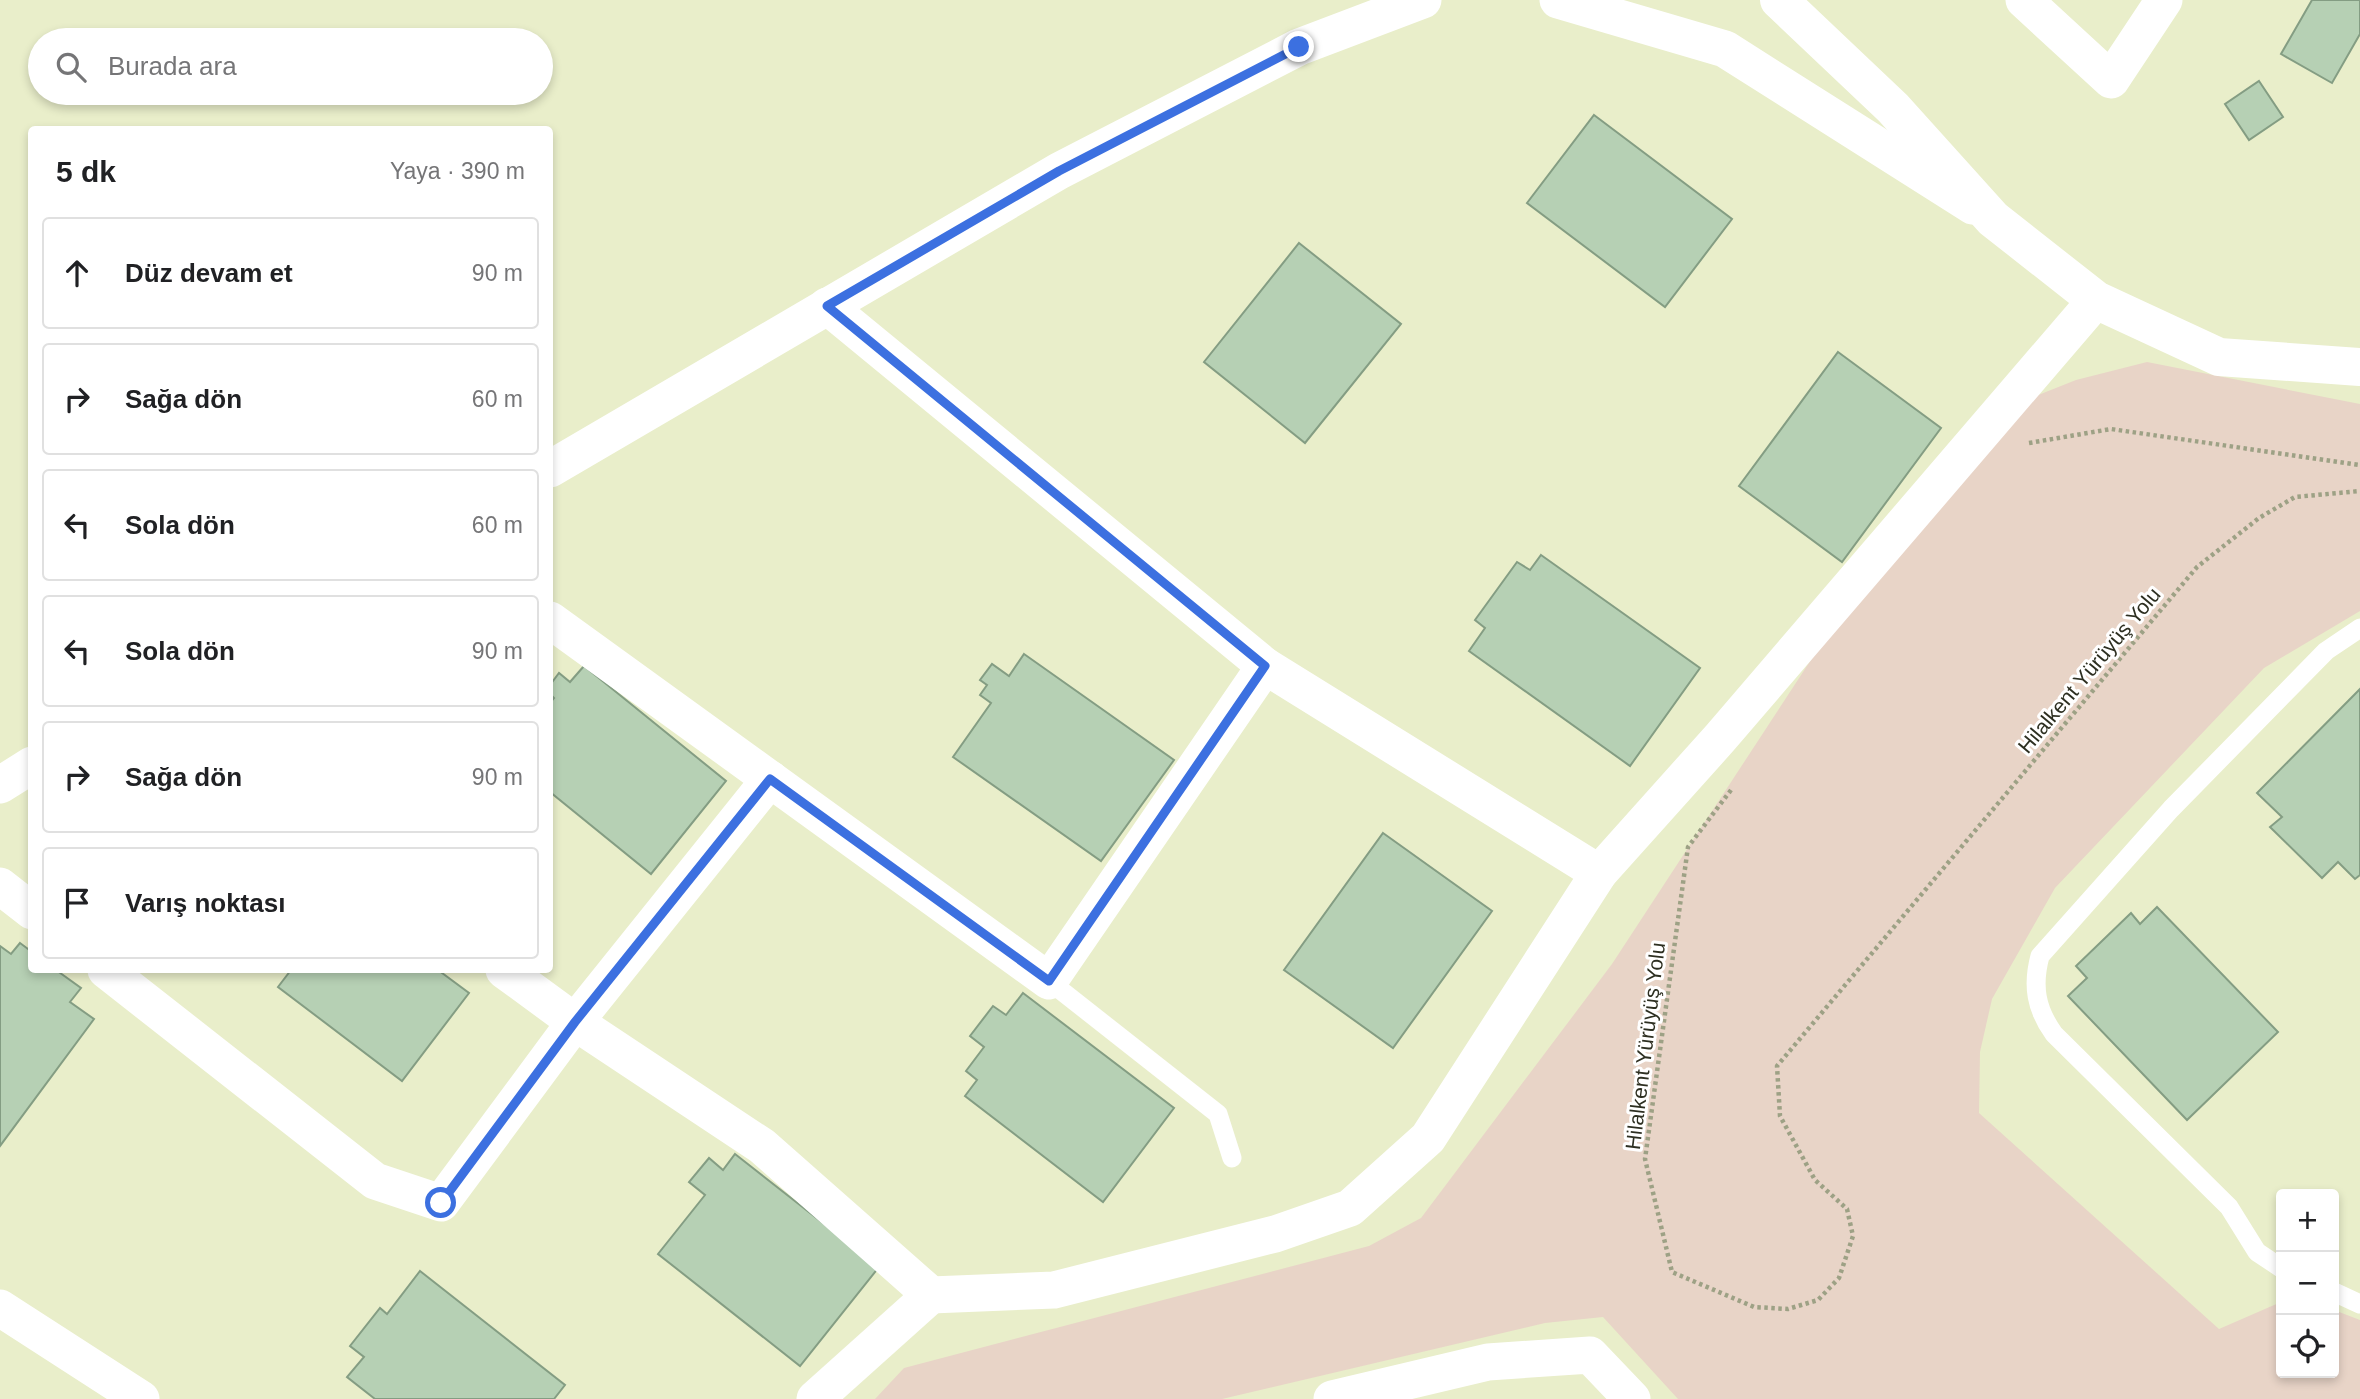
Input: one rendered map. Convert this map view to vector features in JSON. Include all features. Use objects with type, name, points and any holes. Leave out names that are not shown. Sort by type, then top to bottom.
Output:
[{"type":"street","points":[[553,467],[1059,171],[1299,47],[1423,0]]},
{"type":"street","points":[[1558,0],[1725,49],[1993,219],[2096,300],[2219,357],[2360,367]]},
{"type":"street","points":[[1779,0],[1893,108],[1993,219]]},
{"type":"street","points":[[2024,0],[2112,80],[2164,0]]},
{"type":"street","points":[[815,1399],[931,1295],[1054,1290],[1275,1234],[1350,1208],[1428,1138],[1599,873],[1720,738],[2096,300]]},
{"type":"street","points":[[827,306],[1265,666],[1599,873]]},
{"type":"street","points":[[553,622],[1049,981],[1265,666]]},
{"type":"street","points":[[0,785],[28,768]]},
{"type":"street","points":[[110,973],[375,1181],[441,1203],[575,1022],[770,779]]},
{"type":"street","points":[[0,886],[28,908]]},
{"type":"street","points":[[508,973],[575,1022],[762,1146],[931,1295]]},
{"type":"street","points":[[0,1308],[141,1399]]},
{"type":"street","points":[[1332,1399],[1488,1362],[1590,1355],[1632,1399]]},
{"type":"lane","points":[[2276,1265],[2257,1252],[2229,1207],[2054,1034],[2038,1004],[2036,971],[2040,956],[2171,809],[2326,651],[2360,628]]},
{"type":"lane","points":[[1049,981],[1218,1114],[1232,1158]]},
{"type":"lane","points":[[2339,1294],[2360,1304]]},
{"type":"path","points":[[2022,449],[2033,440],[2111,429],[2360,465]]},
{"type":"path","name":"Hilalkent Yürüyüş Yolu","points":[[1738,782],[1688,847],[1645,1159],[1672,1272],[1754,1307],[1788,1309],[1818,1300],[1839,1279],[1853,1236],[1847,1209],[1815,1180],[1780,1116],[1777,1066],[2197,568],[2259,518],[2295,497],[2360,491]]},
{"type":"shaded area","points":[[2147,362],[2360,404],[2360,611],[2264,668],[2055,888],[1992,999],[1980,1052],[1979,1113],[2219,1329],[2276,1304],[2276,1378],[2339,1378],[2339,1312],[2360,1320],[2360,1399],[1678,1399],[1603,1317],[1545,1323],[1222,1399],[875,1399],[904,1368],[1369,1246],[1421,1218],[1612,964],[1856,591],[2031,398],[2076,380]]},
{"type":"building","points":[[2312,0],[2360,0],[2360,34],[2332,83],[2281,54]]},
{"type":"building","points":[[2259,81],[2283,117],[2249,140],[2225,104]]},
{"type":"building","points":[[1594,115],[1732,219],[1665,307],[1527,203]]},
{"type":"building","points":[[1299,243],[1401,324],[1305,443],[1204,362]]},
{"type":"building","points":[[1838,352],[1941,428],[1842,562],[1739,486]]},
{"type":"building","points":[[1541,555],[1700,668],[1630,766],[1469,651],[1485,628],[1475,620],[1517,562],[1530,570]]},
{"type":"building","points":[[1024,654],[1174,760],[1101,861],[953,757],[991,703],[980,695],[987,685],[980,680],[992,664],[1009,676]]},
{"type":"building","points":[[584,666],[726,781],[651,874],[553,794],[553,681],[559,673],[570,682]]},
{"type":"building","points":[[2360,689],[2360,875],[2355,879],[2338,862],[2322,878],[2270,827],[2282,817],[2257,793]]},
{"type":"building","points":[[1383,833],[1492,911],[1393,1048],[1284,970]]},
{"type":"building","points":[[2157,907],[2278,1032],[2187,1120],[2068,996],[2087,978],[2076,966],[2131,913],[2140,924]]},
{"type":"building","points":[[20,943],[28,949],[28,973],[60,973],[81,988],[70,1002],[94,1019],[0,1146],[0,946],[11,954]]},
{"type":"building","points":[[289,973],[442,973],[469,993],[402,1081],[278,987]]},
{"type":"building","points":[[1023,993],[1174,1108],[1103,1202],[965,1096],[977,1080],[966,1071],[984,1047],[970,1036],[993,1006],[1006,1015]]},
{"type":"building","points":[[735,1154],[879,1267],[800,1366],[658,1254],[705,1195],[689,1182],[709,1158],[723,1170]]},
{"type":"building","points":[[420,1271],[565,1385],[554,1399],[375,1399],[347,1377],[364,1357],[350,1346],[380,1308],[387,1314]]},
{"type":"route","points":[[441,1203],[575,1022],[770,779],[1049,981],[1265,666],[827,306],[1059,171],[1299,47]]}]
